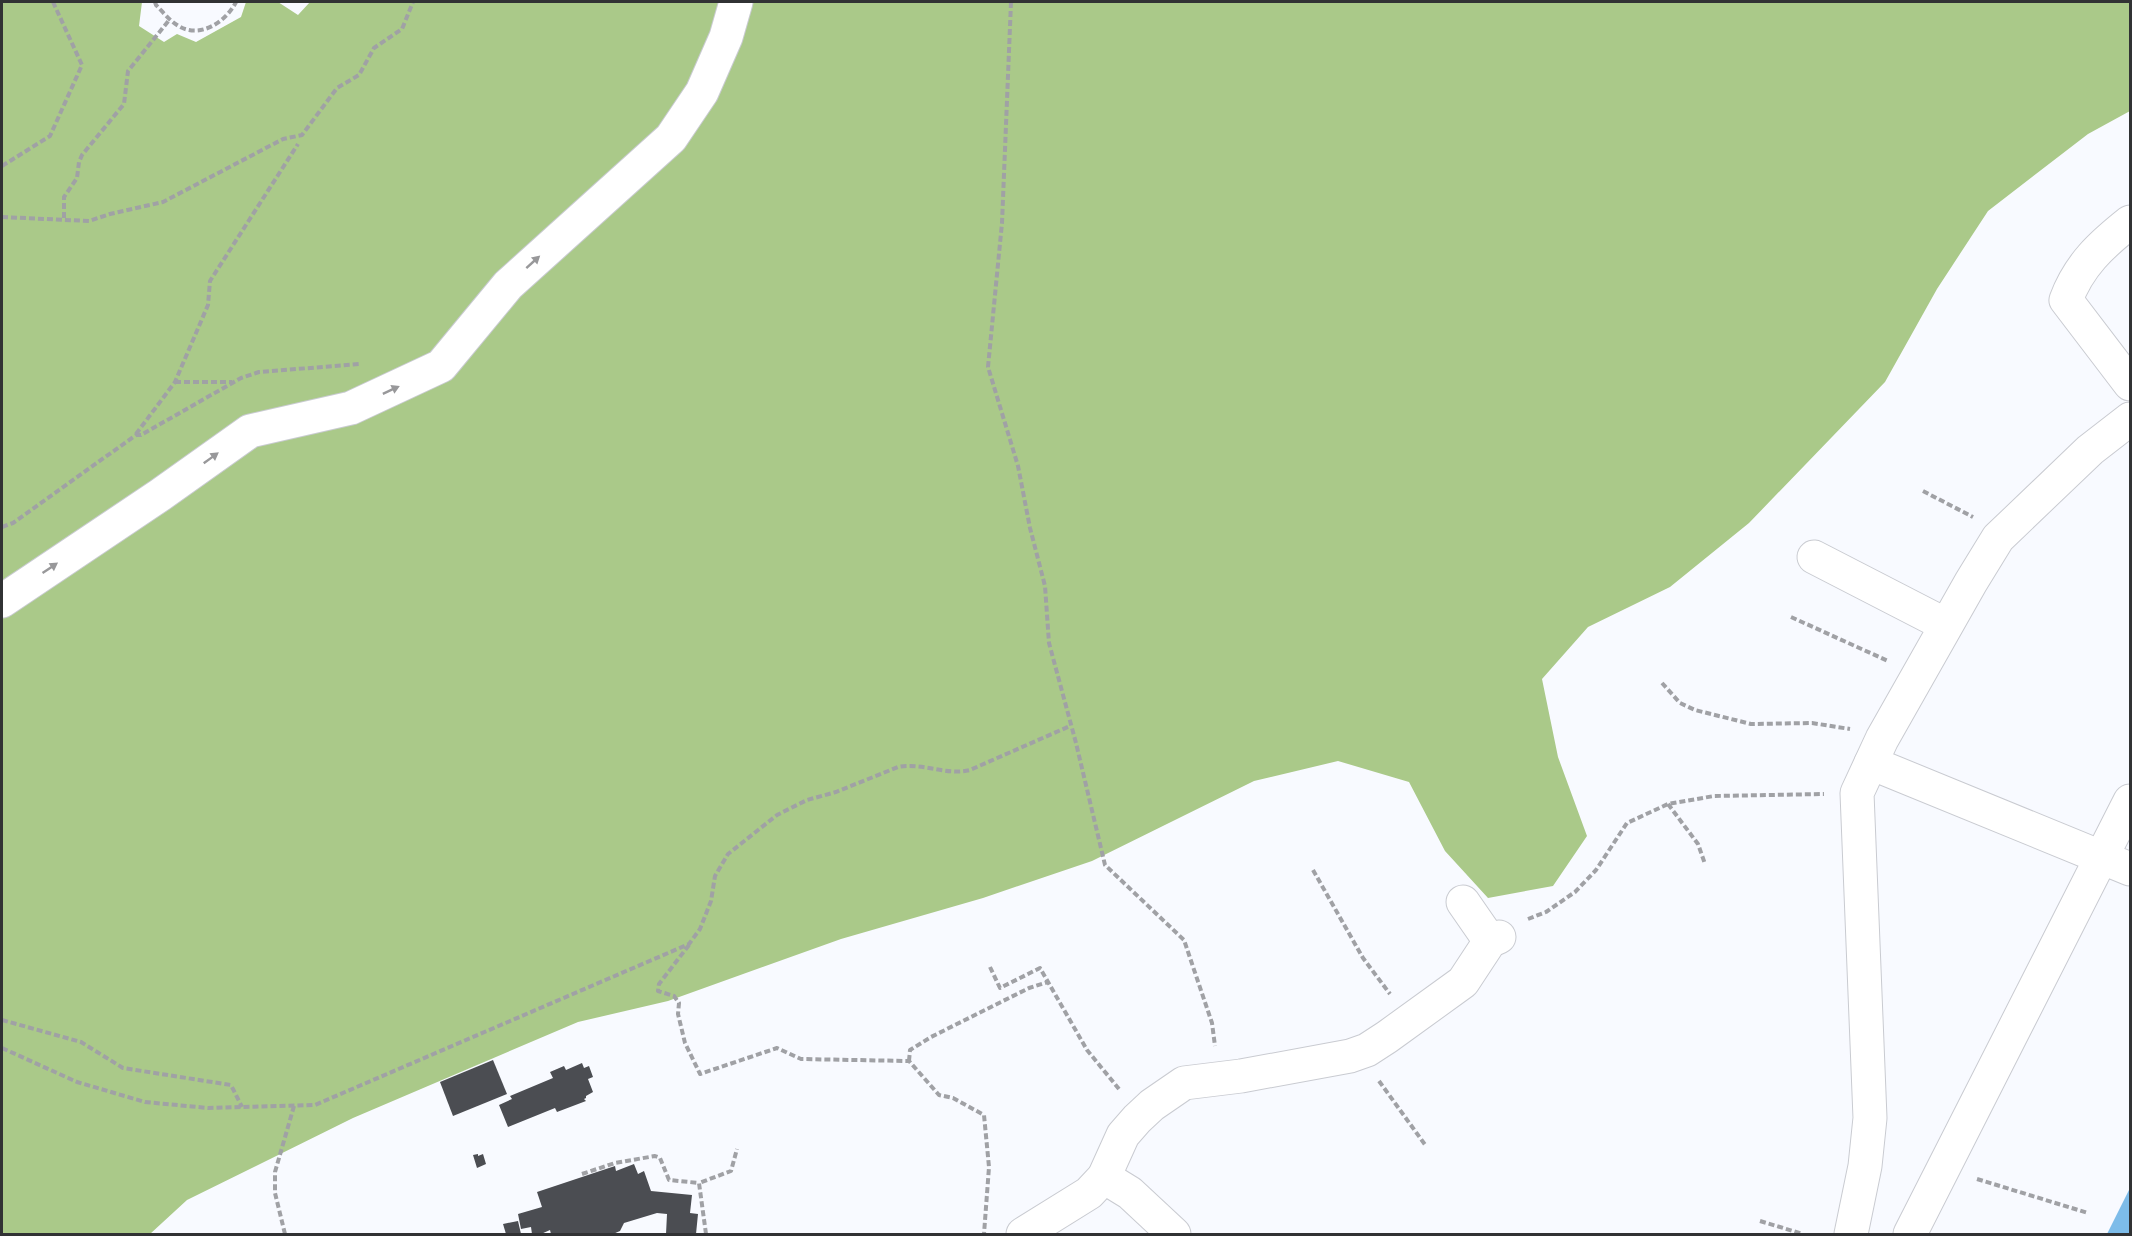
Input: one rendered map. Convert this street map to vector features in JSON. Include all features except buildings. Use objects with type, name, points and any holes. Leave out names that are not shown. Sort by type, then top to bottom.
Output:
[{"type":"street","points":[[2,601],[160,495],[250,431],[351,408],[441,366],[508,285],[671,138],[702,92],[726,37],[736,2]]},
{"type":"street","points":[[2130,222],[2112,236],[2081,267],[2066,300],[2130,384]]},
{"type":"street","points":[[1851,1234],[1865,1166],[1870,1118],[1857,794],[1877,751],[1918,675],[1976,573],[2003,532],[2090,450],[2130,419]]},
{"type":"street","points":[[1814,557],[1946,625]]},
{"type":"street","points":[[1877,751],[2116,864]]},
{"type":"street","points":[[1910,1234],[2116,864],[2130,801]]},
{"type":"street","points":[[1023,1234],[1089,1193],[1104,1177],[1124,1135],[1142,1114],[1184,1083],[1220,1079],[1350,1056],[1367,1050],[1410,1022],[1463,982],[1494,939],[1463,902]]},
{"type":"street","points":[[1104,1177],[1130,1193],[1174,1234]]},
{"type":"path","points":[[2,166],[50,136],[82,65],[54,2]]},
{"type":"path","points":[[155,2],[177,26],[193,30],[210,28],[230,12],[236,2]]},
{"type":"path","points":[[2,217],[64,218],[89,221],[163,202],[283,139],[302,135],[337,88],[359,75],[374,48],[402,29],[413,2]]},
{"type":"path","points":[[1011,2],[1002,223],[988,366],[1018,466],[1030,528],[1045,586],[1049,643],[1105,865],[1184,940],[1212,1023],[1220,1079]]},
{"type":"path","points":[[64,218],[64,198],[77,178],[82,155],[124,104],[128,71],[170,19]]},
{"type":"path","points":[[136,435],[175,382],[208,305],[210,281],[298,144]]},
{"type":"path","points":[[175,382],[233,382]]},
{"type":"path","points":[[1923,491],[2003,532]]},
{"type":"path","points":[[1791,617],[1918,675]]},
{"type":"path","points":[[1662,683],[1680,704],[1695,710],[1751,724],[1812,723],[1867,732],[1877,751]]},
{"type":"path","points":[[909,1061],[801,1059],[777,1048],[700,1074],[685,1043],[678,1014],[679,1003],[674,996],[658,991],[659,984],[700,929],[711,902],[715,876],[728,854],[777,815],[807,800],[836,792],[898,767],[919,766],[958,773],[970,770],[1070,726]]},
{"type":"path","points":[[1494,939],[1521,922],[1546,912],[1575,892],[1596,870],[1627,823],[1668,804],[1714,796],[1857,794]]},
{"type":"path","points":[[1668,804],[1698,844],[1706,864]]},
{"type":"path","points":[[1313,870],[1363,958],[1410,1022]]},
{"type":"path","points":[[2,1048],[77,1082],[145,1102],[208,1108],[315,1105],[689,944]]},
{"type":"path","points":[[990,967],[1000,988],[1040,968],[1087,1050],[1142,1114]]},
{"type":"path","points":[[984,1234],[988,1167],[984,1115],[953,1098],[939,1095],[909,1061],[910,1050],[931,1037],[1029,988],[1048,982]]},
{"type":"path","points":[[2,1020],[81,1042],[123,1068],[231,1085],[242,1107]]},
{"type":"path","points":[[1367,1050],[1379,1080],[1426,1146]]},
{"type":"path","points":[[285,1234],[275,1193],[275,1172],[294,1106]]},
{"type":"path","points":[[582,1174],[615,1163],[655,1156],[660,1158],[669,1180],[699,1183],[731,1171],[737,1149]]},
{"type":"path","points":[[699,1183],[706,1234]]},
{"type":"path","points":[[1760,1221],[1803,1234]]},
{"type":"green space","points":[[2,2],[142,2],[139,26],[164,42],[177,34],[196,42],[241,17],[246,2],[278,2],[298,15],[310,2],[2130,2],[2130,111],[2088,134],[1988,211],[1937,289],[1885,382],[1749,523],[1670,587],[1588,627],[1542,679],[1558,757],[1587,836],[1553,886],[1488,898],[1445,851],[1409,782],[1338,761],[1254,781],[1092,861],[983,898],[841,939],[668,1001],[578,1022],[353,1118],[187,1200],[150,1234],[2,1234]]},
{"type":"water","points":[[2130,1188],[2130,1234],[2107,1234]]}]
